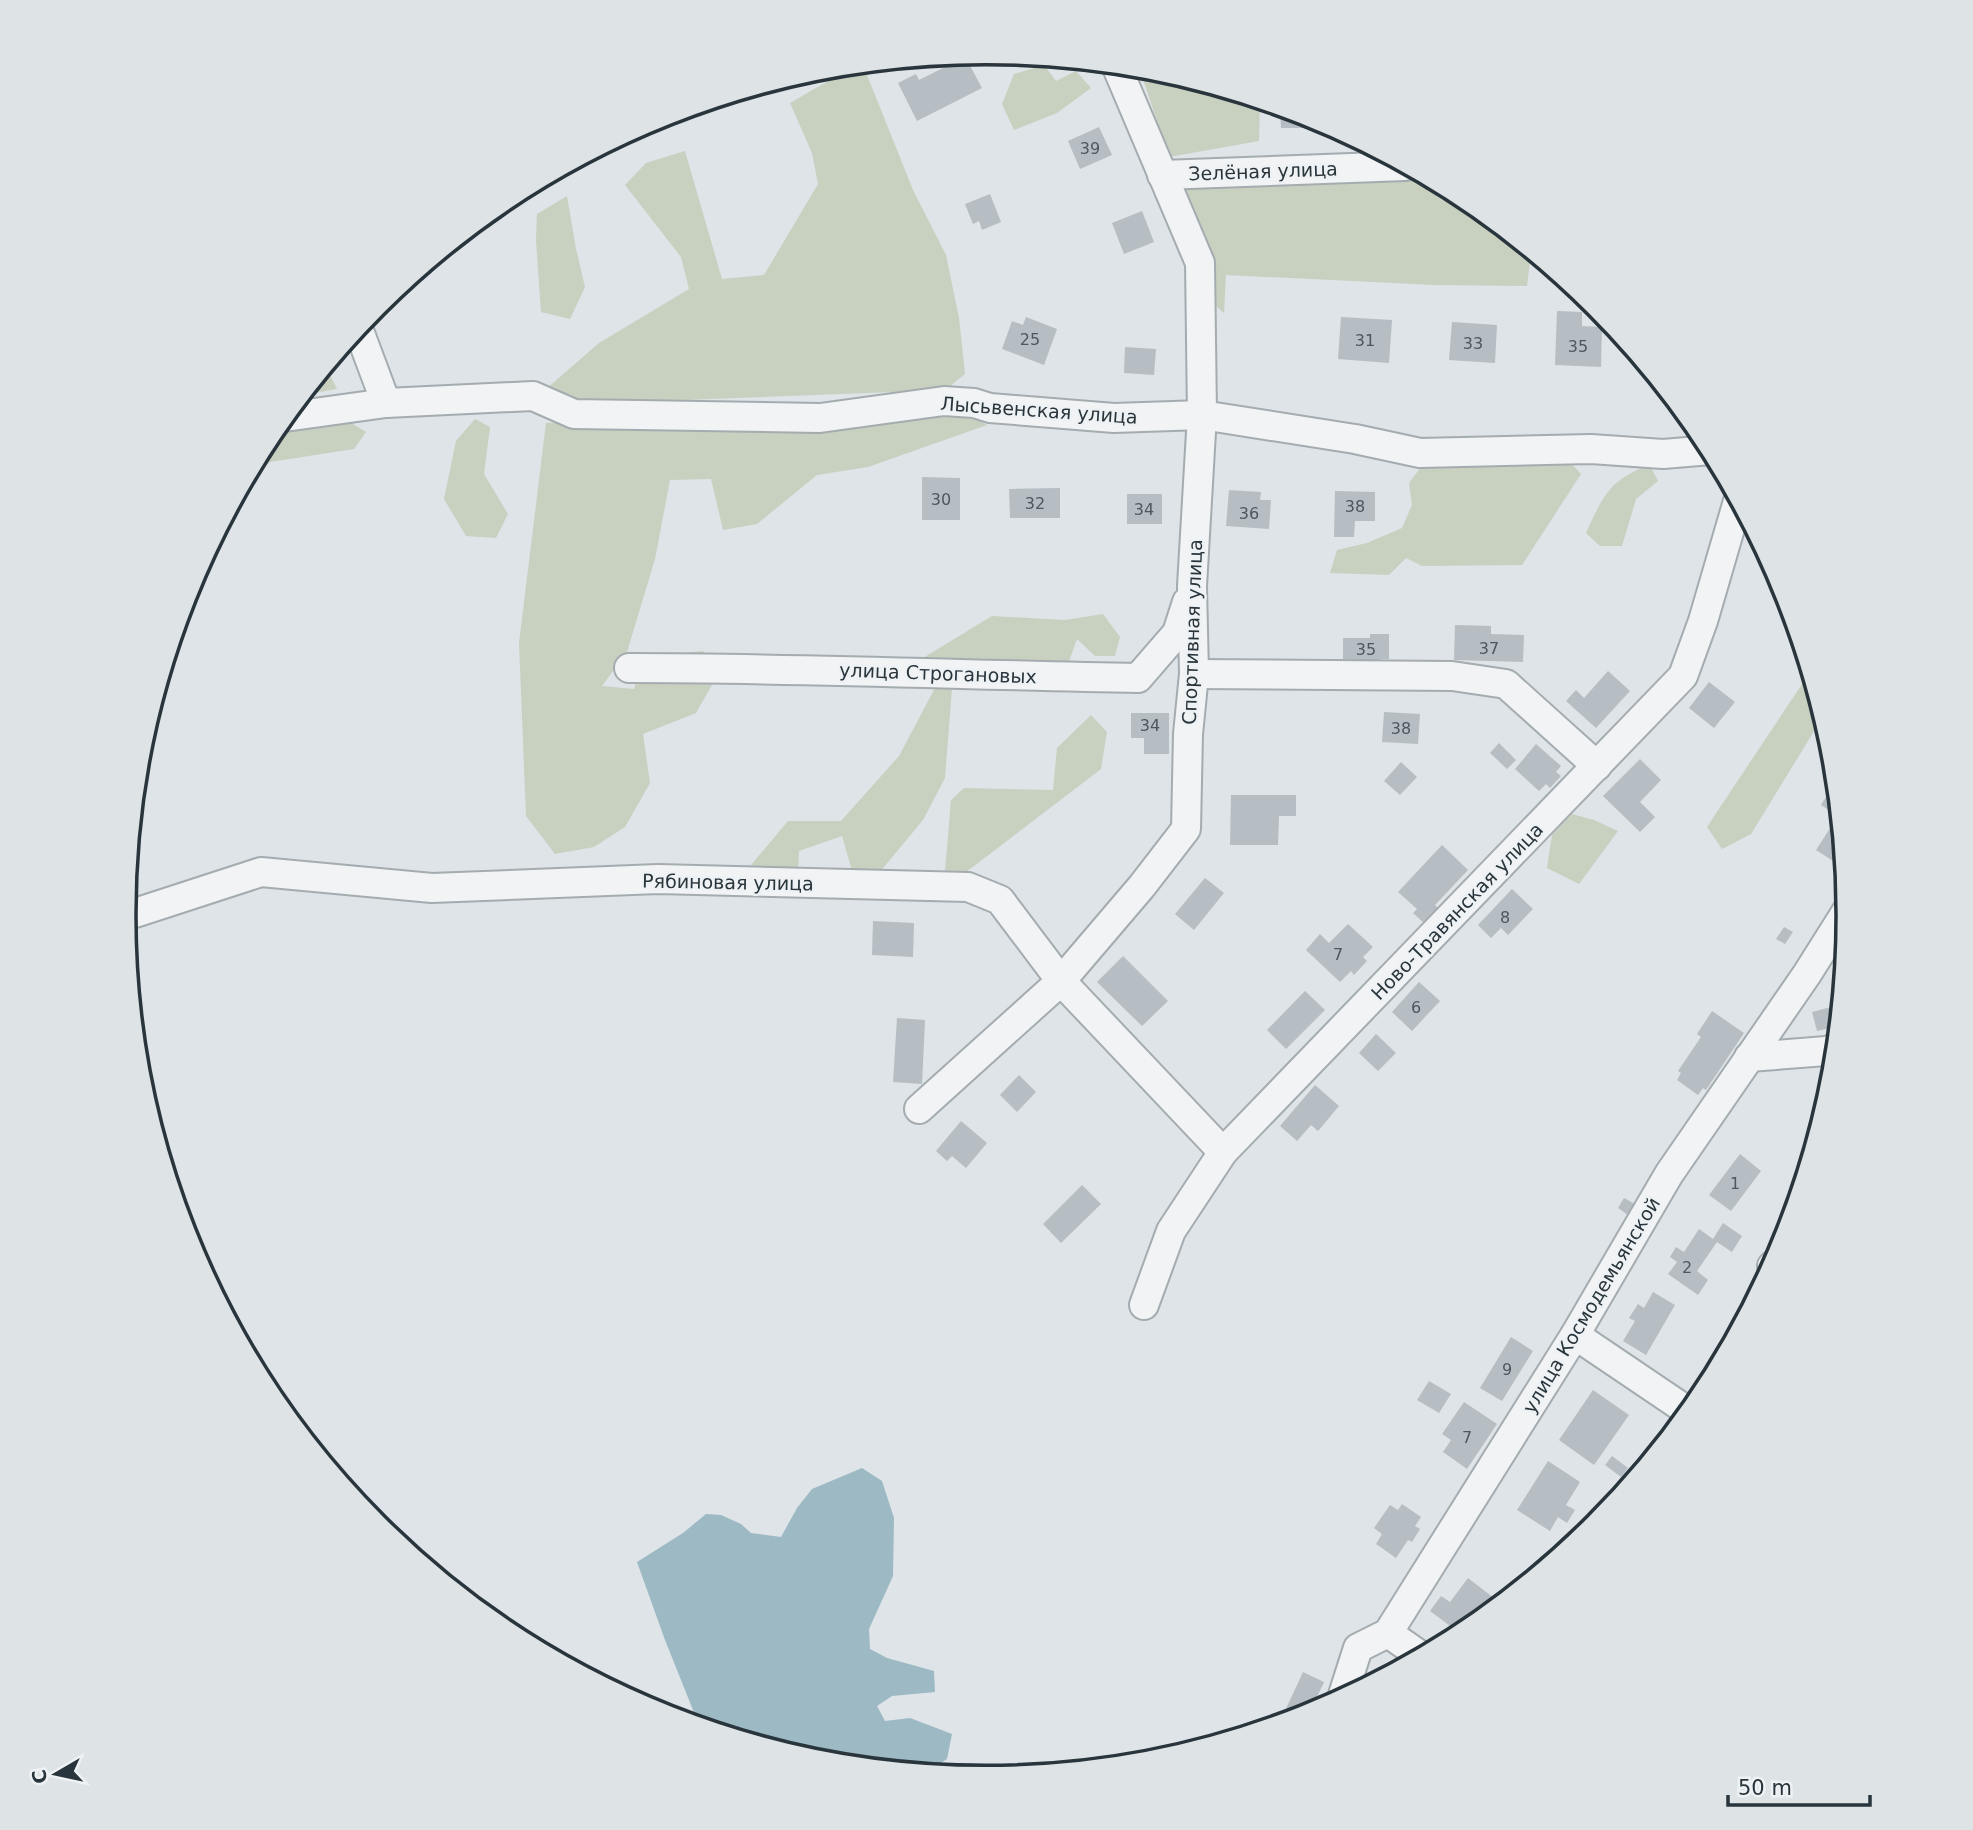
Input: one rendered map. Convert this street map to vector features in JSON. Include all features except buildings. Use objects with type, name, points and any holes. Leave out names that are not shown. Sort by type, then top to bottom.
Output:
[{"type":"street","name":"Спортивная улица","points":[[919,1109],[1061,981],[1142,886],[1186,829],[1188,734],[1194,674],[1192,586],[1202,415],[1200,263],[1121,76]]},
{"type":"street","name":"Зелёная улица","points":[[1162,175],[1389,167]]},
{"type":"street","points":[[362,338],[386,404]]},
{"type":"street","name":"Лысьвенская улица","points":[[299,415],[386,404],[533,397],[574,414],[820,418],[944,401],[974,403],[990,408],[1114,418],[1202,415],[1355,439],[1420,453],[1591,449],[1663,454],[1698,451]]},
{"type":"street","name":"Ново-Травянская улица","points":[[1144,1305],[1171,1231],[1223,1152],[1683,676],[1703,621],[1735,512]]},
{"type":"street","name":"улица Строгановых","points":[[629,668],[785,668],[920,674],[1138,678],[1177,633],[1192,586]]},
{"type":"street","points":[[1194,674],[1452,676],[1506,684],[1597,766]]},
{"type":"street","name":"Рябиновая улица","points":[[136,913],[261,872],[432,888],[658,879],[968,887],[1000,901],[1061,981],[1223,1152]]},
{"type":"street","name":"улица Космодемьянской","points":[[1346,1686],[1358,1648],[1388,1633],[1575,1335],[1669,1174],[1837,926]]},
{"type":"street","points":[[1749,1057],[1825,1051]]},
{"type":"street","points":[[1575,1335],[1680,1406]]},
{"type":"street","points":[[1388,1633],[1413,1650]]},
{"type":"green space","points":[[1038,67],[1046,67],[1056,81],[1076,71],[1091,88],[1057,113],[1014,130],[1002,104],[1014,74]]},
{"type":"green space","points":[[866,74],[913,190],[946,255],[959,318],[965,374],[945,390],[578,404],[545,390],[599,343],[689,289],[681,257],[625,185],[646,163],[685,151],[722,279],[764,275],[818,184],[812,153],[790,103],[831,79]]},
{"type":"green space","points":[[1143,80],[1207,94],[1260,110],[1259,141],[1169,157]]},
{"type":"green space","points":[[1405,175],[1459,208],[1530,262],[1527,286],[1435,285],[1226,275],[1224,313],[1211,302],[1179,180]]},
{"type":"green space","points":[[567,196],[585,287],[570,319],[541,312],[536,240],[537,214]]},
{"type":"green space","points":[[330,375],[337,389],[316,393]]},
{"type":"green space","points":[[957,409],[987,425],[868,467],[817,475],[757,524],[723,530],[711,479],[670,480],[655,559],[627,652],[602,686],[634,689],[645,657],[703,651],[718,674],[696,713],[643,734],[650,783],[625,827],[594,847],[555,854],[526,816],[519,643],[546,423]]},
{"type":"green space","points":[[475,419],[490,427],[484,474],[508,514],[496,538],[466,536],[444,499],[456,441]]},
{"type":"green space","points":[[348,421],[366,432],[354,449],[270,462],[264,467],[289,430]]},
{"type":"green space","points":[[1428,458],[1567,459],[1581,474],[1522,565],[1422,566],[1406,558],[1389,575],[1330,573],[1337,550],[1367,543],[1402,528],[1412,505],[1409,483]]},
{"type":"green space","points":[[1650,465],[1658,481],[1636,499],[1622,546],[1600,546],[1586,533],[1603,499],[1609,490],[1626,476]]},
{"type":"green space","points":[[1103,614],[1120,637],[1115,656],[1095,656],[1077,639],[1068,664],[922,665],[923,658],[992,616],[1065,620]]},
{"type":"green space","points":[[1804,681],[1816,729],[1751,834],[1722,849],[1707,827]]},
{"type":"green space","points":[[935,688],[952,688],[945,778],[923,820],[874,879],[853,874],[842,836],[799,851],[798,873],[751,865],[788,821],[841,821],[899,756]]},
{"type":"green space","points":[[1091,715],[1107,732],[1101,769],[961,876],[945,871],[951,800],[964,788],[1053,790],[1057,748]]},
{"type":"green space","points":[[1572,814],[1618,831],[1579,884],[1547,868],[1552,835]]},
{"type":"water","points":[[862,1468],[882,1481],[894,1518],[893,1576],[869,1629],[870,1649],[887,1658],[934,1671],[935,1692],[892,1696],[877,1706],[885,1721],[910,1718],[952,1734],[947,1759],[940,1763],[876,1758],[821,1749],[766,1736],[694,1713],[637,1562],[683,1533],[706,1514],[721,1515],[741,1524],[751,1533],[781,1537],[797,1508],[812,1489]]}]
